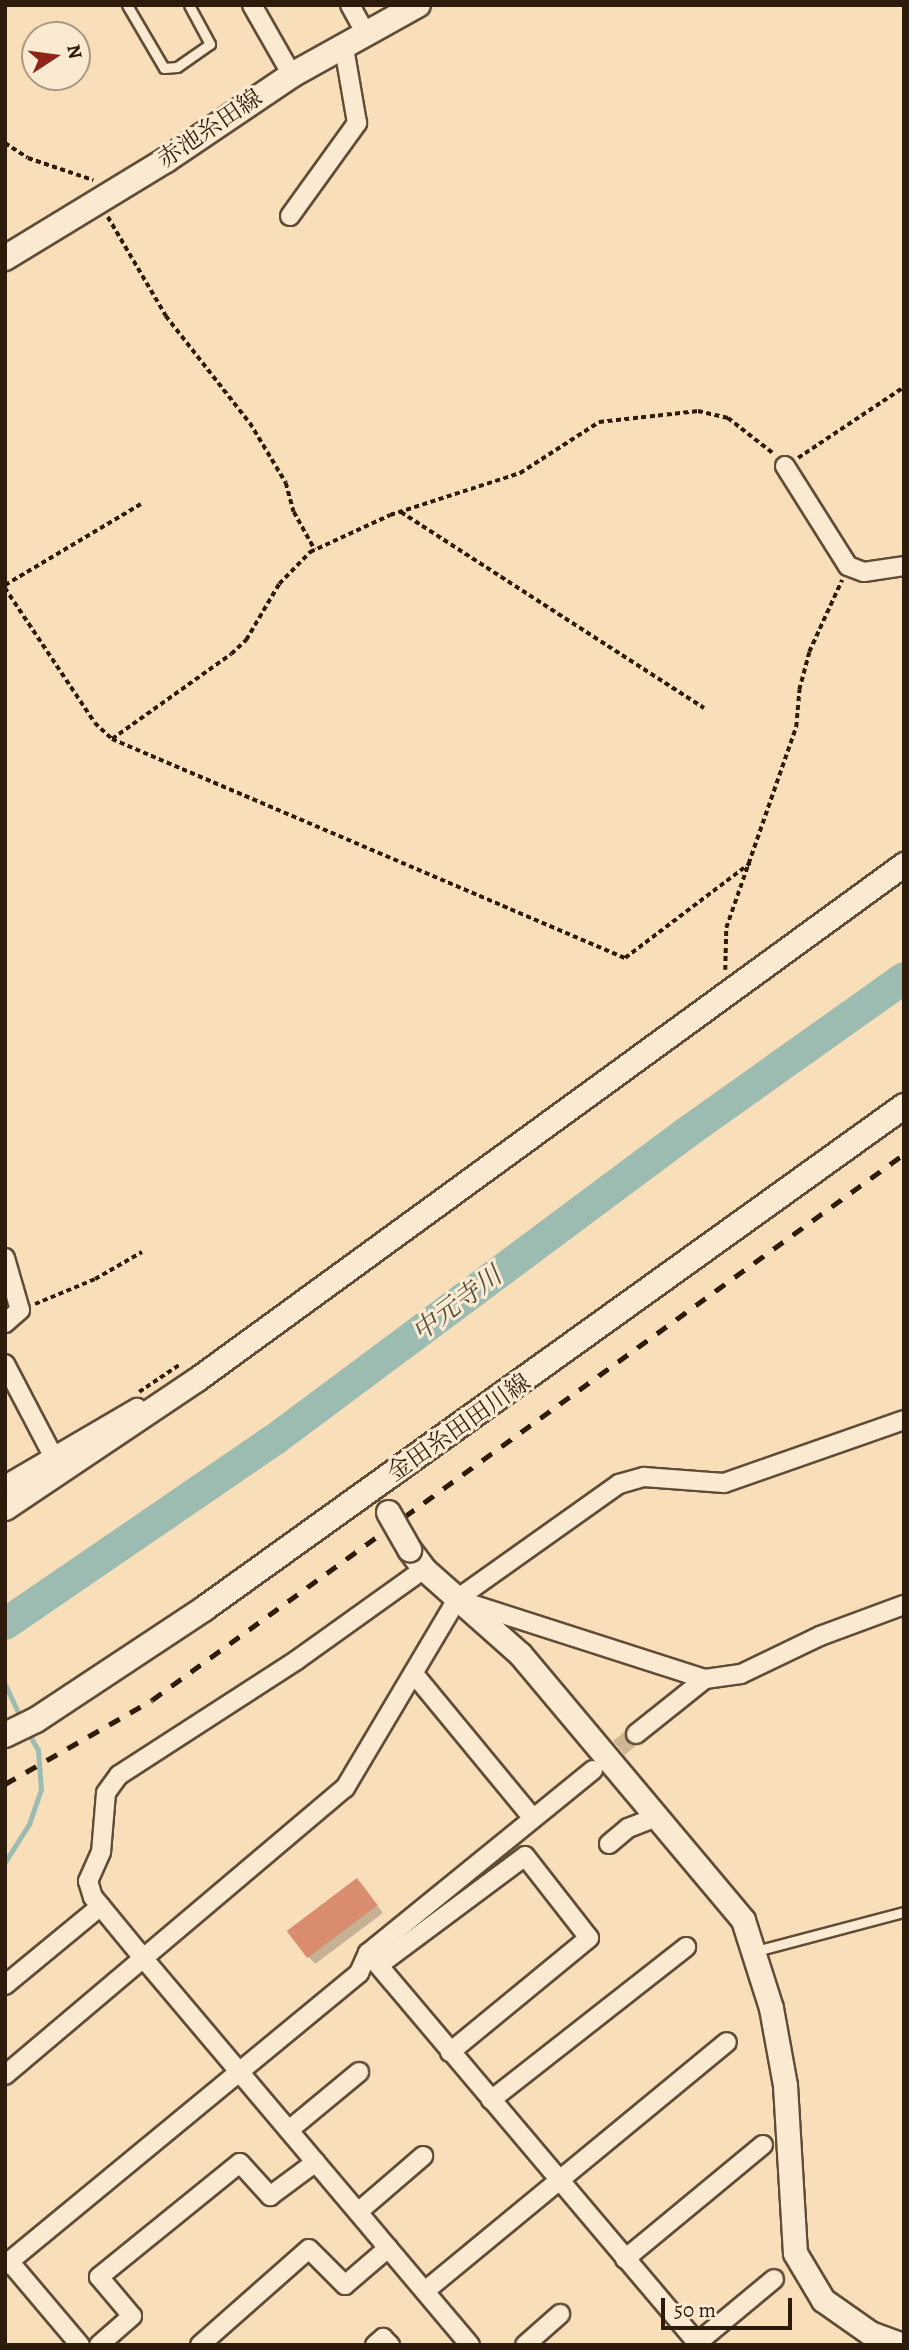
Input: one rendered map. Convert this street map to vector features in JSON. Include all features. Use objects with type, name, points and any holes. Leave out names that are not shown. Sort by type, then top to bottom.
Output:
[{"type":"main road","name":"赤池糸田線","points":[[5,258],[292,75],[367,36],[418,5]]},
{"type":"main road","name":"金田糸田田川線","points":[[5,1735],[36,1720],[205,1608],[904,1106]]},
{"type":"street","points":[[252,5],[292,75]]},
{"type":"street","points":[[350,5],[367,36]]},
{"type":"street","points":[[290,216],[357,123],[344,48]]},
{"type":"street","points":[[785,466],[848,566],[864,572],[904,566]]},
{"type":"street","points":[[5,1508],[152,1410],[904,864]]},
{"type":"street","points":[[5,1258],[20,1310],[5,1323]]},
{"type":"street","points":[[5,1364],[52,1454]]},
{"type":"street","points":[[5,1485],[52,1454],[142,1406],[152,1410]]},
{"type":"street","points":[[5,2076],[345,1788],[460,1600],[619,1483],[644,1477],[724,1483],[904,1420]]},
{"type":"street","points":[[373,1488],[424,1569],[520,1654],[726,1895],[757,1951],[785,2085],[795,2253],[823,2300],[870,2333],[903,2345]]},
{"type":"street","points":[[424,1569],[297,1660],[119,1775],[106,1793],[101,1852],[88,1881],[101,1906],[425,2291],[460,2341]]},
{"type":"street","points":[[460,1600],[705,1679],[741,1674],[820,1636],[904,1605]]},
{"type":"street","points":[[414,1674],[532,1817]]},
{"type":"street","points":[[636,1734],[705,1679]]},
{"type":"street","points":[[80,2345],[7,2263],[359,1973],[532,1817],[593,1770]]},
{"type":"street","points":[[609,1844],[628,1828],[657,1817]]},
{"type":"street","points":[[374,1959],[525,1856],[589,1938],[450,2052]]},
{"type":"street","points":[[5,1985],[101,1906]]},
{"type":"street","points":[[491,2100],[686,1947]]},
{"type":"street","points":[[374,1959],[698,2344],[774,2279]]},
{"type":"street","points":[[425,2291],[727,2042]]},
{"type":"street","points":[[289,2130],[359,2072]]},
{"type":"street","points":[[625,2259],[763,2145]]},
{"type":"street","points":[[358,2212],[422,2155]]},
{"type":"street","points":[[99,2345],[132,2316],[99,2277],[240,2163],[270,2196],[316,2162]]},
{"type":"street","points":[[200,2345],[309,2249],[345,2285],[388,2248]]},
{"type":"street","points":[[525,2345],[561,2314]]},
{"type":"street","points":[[375,2345],[383,2338],[390,2345]]},
{"type":"lane","points":[[127,5],[164,68],[177,67],[210,44],[189,5]]},
{"type":"lane","points":[[757,1951],[904,1912]]},
{"type":"path","points":[[5,143],[28,158],[97,182],[102,198],[166,316],[250,423],[286,483],[295,512],[314,550]]},
{"type":"path","points":[[112,739],[231,654],[246,640],[279,584],[314,550],[401,512],[520,473],[574,435],[624,417],[698,411],[728,418],[752,433],[785,466],[904,387]]},
{"type":"path","points":[[141,504],[5,586],[95,723],[112,739],[625,958],[750,863]]},
{"type":"path","points":[[401,512],[704,708]]},
{"type":"path","points":[[725,970],[726,928],[796,727],[799,690],[809,652],[848,566]]},
{"type":"path","points":[[20,1310],[95,1279],[142,1252]]},
{"type":"building","points":[[357,1878],[377,1905],[307,1958],[287,1931]]},
{"type":"waterway","name":"中元寺川","points":[[5,1624],[274,1440],[686,1133],[904,978]]},
{"type":"waterway","points":[[5,1684],[22,1721]]},
{"type":"waterway","points":[[5,1862],[29,1824],[41,1790],[38,1750],[28,1733]]},
{"type":"tunnel","points":[[598,1765],[636,1734]]},
{"type":"railway","points":[[5,1784],[152,1700],[904,1154]]}]
